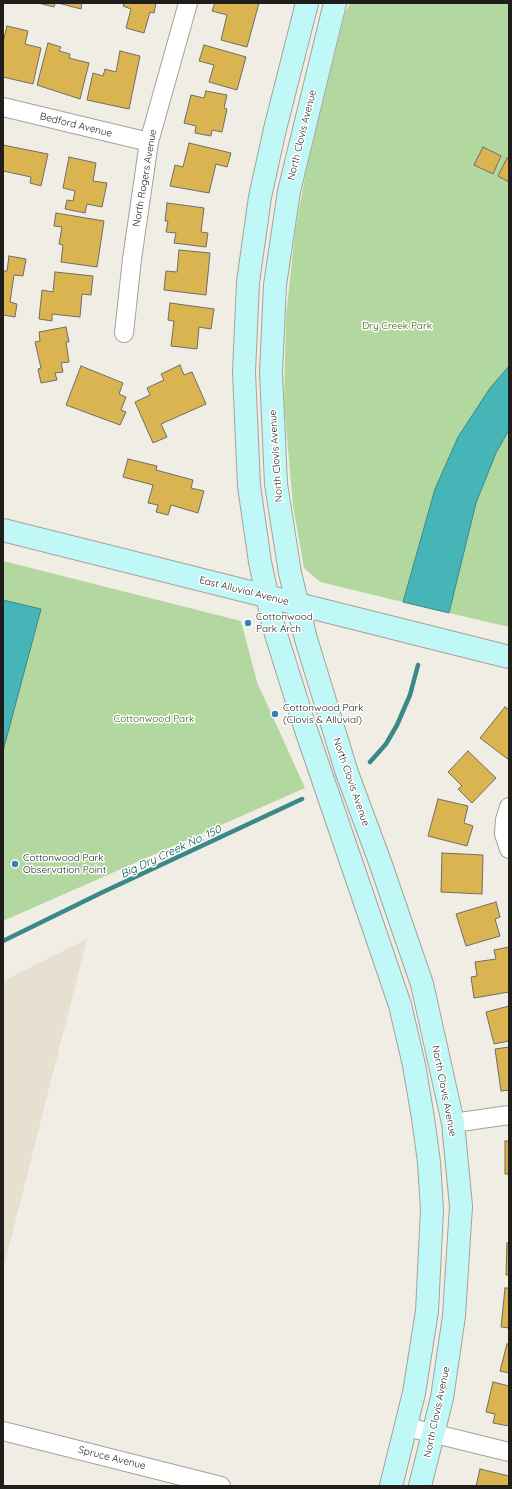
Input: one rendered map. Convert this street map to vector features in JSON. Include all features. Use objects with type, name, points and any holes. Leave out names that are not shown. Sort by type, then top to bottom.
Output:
[{"type":"main road","points":[[306,3],[260,197],[248,282],[244,372],[249,486],[267,597],[276,634],[305,727],[400,1005],[416,1073],[429,1162],[432,1210],[427,1311],[414,1393],[407,1427],[391,1486]]},
{"type":"main road","points":[[288,191],[289,133],[319,7],[318,3]]},
{"type":"main road","name":"North Clovis Avenue","points":[[335,3],[288,191],[276,285],[271,373],[276,484],[296,604],[347,773],[380,862],[422,984],[453,1123],[461,1206],[458,1261],[448,1359],[434,1434],[420,1486]]},
{"type":"main road","name":"East Alluvial Avenue","points":[[3,530],[509,657]]},
{"type":"main road","points":[[391,977],[400,980],[411,993],[434,1086],[453,1123]]},
{"type":"street","name":"North Rogers Avenue","points":[[124,333],[132,259],[149,142],[188,3]]},
{"type":"street","name":"Bedford Avenue","points":[[3,107],[149,142]]},
{"type":"street","points":[[509,807],[505,820],[504,834],[509,849]]},
{"type":"street","points":[[453,1123],[509,1115]]},
{"type":"street","points":[[407,1427],[509,1452]]},
{"type":"street","name":"Spruce Avenue","points":[[3,1431],[221,1486]]},
{"type":"shaded area","points":[[87,939],[3,1270],[3,981]]},
{"type":"green space","name":"Dry Creek Park","points":[[350,3],[509,3],[509,366],[490,388],[458,437],[435,489],[403,602],[320,582],[304,568],[293,506],[284,403],[286,317],[295,232],[306,171],[345,13]]},
{"type":"green space","points":[[509,430],[509,627],[449,613],[476,503],[496,453]]},
{"type":"green space","name":"Cottonwood Park","points":[[3,561],[241,621],[257,682],[305,788],[3,921]]},
{"type":"water","points":[[509,366],[509,430],[496,453],[476,503],[449,613],[403,602],[435,489],[458,437],[490,388]]},
{"type":"water","points":[[3,600],[41,609],[3,751]]},
{"type":"building","points":[[38,3],[55,3],[54,7]]},
{"type":"building","points":[[58,3],[82,3],[81,9]]},
{"type":"building","points":[[124,3],[156,3],[154,13],[150,12],[144,33],[126,28],[131,9],[123,6]]},
{"type":"building","points":[[215,3],[259,3],[247,47],[221,40],[227,15],[212,11]]},
{"type":"building","points":[[7,26],[28,31],[25,44],[41,48],[33,84],[3,77],[3,42]]},
{"type":"building","points":[[48,43],[61,47],[59,51],[70,54],[69,58],[89,63],[80,99],[37,85]]},
{"type":"building","points":[[204,45],[246,57],[237,90],[209,82],[214,65],[199,61]]},
{"type":"building","points":[[120,51],[140,56],[129,109],[87,100],[93,73],[103,76],[105,69],[116,72]]},
{"type":"building","points":[[206,91],[227,95],[224,108],[227,109],[222,132],[212,130],[211,136],[195,133],[196,126],[184,123],[191,95],[204,98]]},
{"type":"building","points":[[189,143],[231,153],[227,167],[216,164],[209,193],[170,186],[175,165],[183,167]]},
{"type":"building","points":[[3,145],[48,154],[41,186],[30,183],[31,177],[3,171]]},
{"type":"building","points":[[483,147],[501,156],[493,174],[474,165]]},
{"type":"building","points":[[69,157],[96,163],[93,181],[107,183],[102,207],[87,204],[85,213],[65,209],[67,200],[73,201],[75,191],[63,188]]},
{"type":"building","points":[[507,158],[509,159],[509,182],[498,176]]},
{"type":"building","points":[[167,203],[204,208],[201,232],[208,233],[206,247],[174,243],[176,233],[166,232],[168,221],[165,221]]},
{"type":"building","points":[[56,213],[104,221],[97,267],[61,262],[63,245],[59,244],[62,227],[54,226]]},
{"type":"building","points":[[179,250],[210,253],[206,295],[164,290],[166,271],[177,272]]},
{"type":"building","points":[[9,256],[26,259],[23,276],[14,275],[10,302],[17,304],[15,317],[3,315],[3,271],[7,271]]},
{"type":"building","points":[[55,272],[93,276],[91,295],[82,294],[80,317],[52,314],[52,321],[39,319],[42,290],[53,292]]},
{"type":"building","points":[[170,303],[214,309],[211,329],[199,327],[197,349],[171,346],[174,321],[168,320]]},
{"type":"building","points":[[66,327],[69,342],[66,342],[69,362],[61,363],[63,372],[55,373],[57,380],[41,383],[38,369],[41,368],[35,342],[40,341],[39,332]]},
{"type":"building","points":[[180,365],[184,375],[192,372],[206,404],[161,424],[167,437],[153,443],[135,402],[150,395],[147,388],[164,380],[161,374]]},
{"type":"building","points":[[81,366],[123,383],[119,394],[126,397],[121,410],[126,412],[120,425],[66,405]]},
{"type":"building","points":[[128,459],[157,466],[156,470],[193,480],[191,488],[204,491],[198,513],[171,505],[168,515],[156,512],[158,505],[148,503],[153,485],[123,477]]},
{"type":"building","points":[[505,707],[509,710],[509,760],[480,738]]},
{"type":"building","points":[[468,751],[496,778],[472,803],[458,789],[462,786],[448,772]]},
{"type":"building","points":[[438,799],[468,806],[464,823],[473,826],[467,846],[428,836]]},
{"type":"building","points":[[442,853],[483,855],[482,894],[441,892]]},
{"type":"building","points":[[496,902],[500,917],[495,919],[500,936],[466,946],[456,914]]},
{"type":"building","points":[[509,947],[509,992],[474,998],[471,977],[477,976],[475,962],[496,959],[494,950]]},
{"type":"building","points":[[509,1006],[509,1041],[494,1044],[486,1012]]},
{"type":"building","points":[[509,1047],[509,1090],[501,1091],[495,1049]]},
{"type":"building","points":[[505,1141],[509,1141],[509,1174],[505,1174]]},
{"type":"building","points":[[507,1243],[509,1243],[509,1275],[506,1275]]},
{"type":"building","points":[[505,1288],[509,1288],[509,1328],[501,1327]]},
{"type":"building","points":[[507,1344],[509,1344],[509,1373],[500,1371]]},
{"type":"building","points":[[493,1382],[509,1386],[509,1426],[493,1423],[495,1414],[486,1412]]},
{"type":"building","points":[[480,1469],[509,1476],[509,1486],[476,1486]]},
{"type":"waterway","name":"Big Dry Creek No. 150","points":[[370,762],[386,744],[397,725],[410,695],[418,665]]},
{"type":"waterway","name":"Big Dry Creek No. 150","points":[[3,941],[103,892],[302,799]]},
{"type":"place","name":"Cottonwood Park Arch","points":[[248,623]]},
{"type":"place","name":"Cottonwood Park (Clovis & Alluvial)","points":[[275,714]]},
{"type":"place","name":"Cottonwood Park Observation Point","points":[[15,864]]}]
